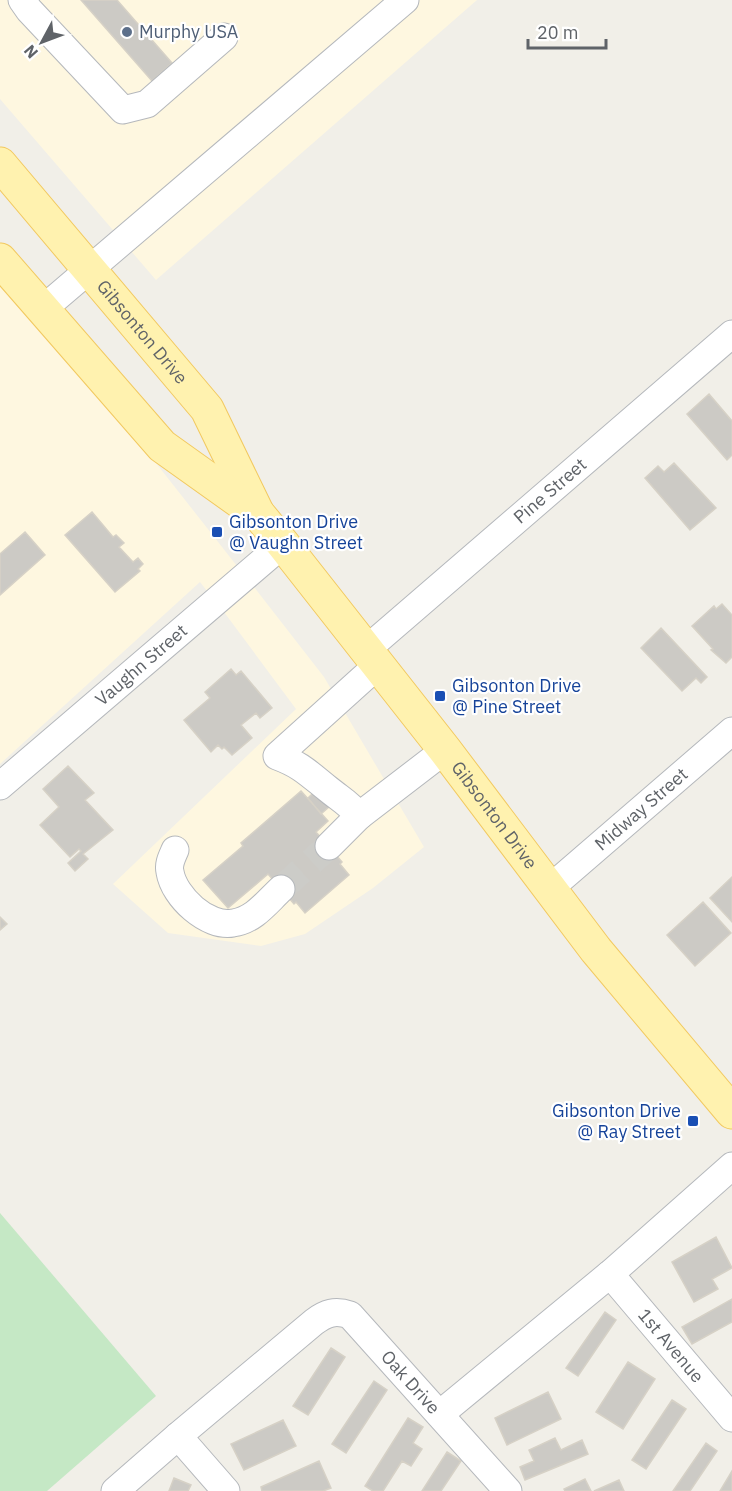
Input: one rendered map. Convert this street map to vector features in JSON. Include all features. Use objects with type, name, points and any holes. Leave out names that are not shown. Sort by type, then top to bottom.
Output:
[{"type":"main road","name":"Gibsonton Drive","points":[[0,164],[207,409],[260,516],[373,657],[617,976],[732,1112]]},
{"type":"main road","name":"Gibsonton Drive","points":[[4,274],[43,309],[162,446],[260,516]]},
{"type":"street","points":[[22,0],[123,110],[147,104],[224,37]]},
{"type":"street","points":[[43,309],[405,0]]},
{"type":"street","name":"Pine Street","points":[[359,816],[349,803],[330,791],[304,768],[277,756],[373,657],[732,334]]},
{"type":"street","name":"Vaughn Street","points":[[0,786],[283,544]]},
{"type":"street","name":"Midway Street","points":[[549,889],[732,731]]},
{"type":"street","points":[[328,846],[359,816],[445,750]]},
{"type":"street","points":[[175,850],[171,859],[170,872],[176,888],[202,916],[215,923],[231,924],[250,918],[281,889]]},
{"type":"street","name":"Oak Drive","points":[[116,1491],[314,1322],[332,1312],[350,1315],[440,1414],[610,1274],[732,1166]]},
{"type":"street","name":"1st Avenue","points":[[610,1274],[732,1418]]},
{"type":"street","points":[[440,1414],[508,1491]]},
{"type":"street","points":[[178,1436],[226,1491]]},
{"type":"shaded area","points":[[0,0],[477,0],[156,280],[0,99]]},
{"type":"shaded area","points":[[0,283],[152,458],[237,566],[207,591],[200,582],[0,764]]},
{"type":"shaded area","points":[[254,587],[324,677],[424,847],[373,888],[305,934],[261,946],[168,933],[113,884],[296,709],[224,612]]},
{"type":"green space","points":[[0,1213],[156,1396],[47,1491],[0,1491]]},
{"type":"building","name":"Murphy USA","points":[[81,0],[117,0],[172,63],[152,81]]},
{"type":"building","points":[[709,394],[732,421],[732,455],[727,460],[687,414]]},
{"type":"building","points":[[674,463],[716,508],[690,530],[645,478],[658,466],[664,472]]},
{"type":"building","points":[[92,512],[113,537],[116,535],[124,543],[119,547],[133,562],[138,558],[143,564],[138,569],[140,571],[115,592],[65,535]]},
{"type":"building","points":[[25,532],[45,555],[0,595],[0,554]]},
{"type":"building","points":[[722,604],[732,615],[732,657],[726,663],[711,650],[713,649],[692,626],[714,606],[716,609]]},
{"type":"building","points":[[661,628],[707,677],[701,683],[696,678],[682,691],[641,648]]},
{"type":"building","points":[[231,669],[236,675],[241,671],[272,708],[260,718],[256,713],[241,725],[252,738],[232,755],[224,747],[222,749],[218,745],[211,752],[184,720],[210,698],[205,692]]},
{"type":"building","points":[[68,766],[94,793],[85,800],[113,830],[83,854],[88,859],[75,871],[68,863],[81,851],[79,849],[70,857],[40,825],[59,807],[43,789]]},
{"type":"building","points":[[301,791],[328,821],[316,832],[342,862],[340,864],[349,875],[305,913],[268,874],[228,908],[203,880],[243,846],[241,843]]},
{"type":"building","points":[[315,791],[329,807],[321,814],[308,798]]},
{"type":"building","points":[[732,877],[732,922],[710,898]]},
{"type":"building","points":[[703,902],[731,933],[695,966],[667,935]]},
{"type":"building","points":[[0,917],[7,924],[0,930]]},
{"type":"building","points":[[716,1237],[732,1268],[712,1279],[718,1289],[694,1302],[672,1262]]},
{"type":"building","points":[[732,1299],[732,1322],[692,1344],[682,1327]]},
{"type":"building","points":[[605,1312],[616,1320],[578,1376],[566,1368]]},
{"type":"building","points":[[331,1348],[345,1357],[308,1415],[293,1406]]},
{"type":"building","points":[[628,1362],[655,1379],[623,1429],[596,1412]]},
{"type":"building","points":[[374,1381],[387,1390],[346,1453],[332,1444]]},
{"type":"building","points":[[548,1392],[561,1419],[507,1445],[495,1418]]},
{"type":"building","points":[[672,1400],[686,1409],[646,1469],[632,1460]]},
{"type":"building","points":[[408,1418],[423,1427],[413,1443],[422,1449],[411,1466],[402,1461],[383,1491],[373,1491],[365,1486]]},
{"type":"building","points":[[283,1420],[296,1446],[244,1470],[231,1444]]},
{"type":"building","points":[[555,1438],[561,1450],[582,1440],[588,1454],[525,1480],[520,1467],[534,1461],[529,1450]]},
{"type":"building","points":[[706,1443],[717,1451],[690,1491],[673,1491]]},
{"type":"building","points":[[447,1452],[461,1461],[441,1491],[422,1491]]},
{"type":"building","points":[[319,1461],[331,1488],[323,1491],[262,1491],[261,1487]]},
{"type":"building","points":[[732,1471],[732,1491],[720,1491]]},
{"type":"building","points":[[174,1478],[191,1485],[188,1491],[169,1491]]},
{"type":"building","points":[[585,1479],[591,1491],[565,1491],[564,1489]]},
{"type":"building","points":[[619,1480],[624,1491],[594,1491]]},
{"type":"tunnel","points":[[281,889],[329,846]]},
{"type":"place","name":"Murphy USA","points":[[127,32]]},
{"type":"place","name":"Gibsonton Drive @ Vaughn Street","points":[[217,532]]},
{"type":"place","name":"Gibsonton Drive @ Pine Street","points":[[440,696]]},
{"type":"place","name":"Gibsonton Drive @ Ray Street","points":[[693,1121]]}]
